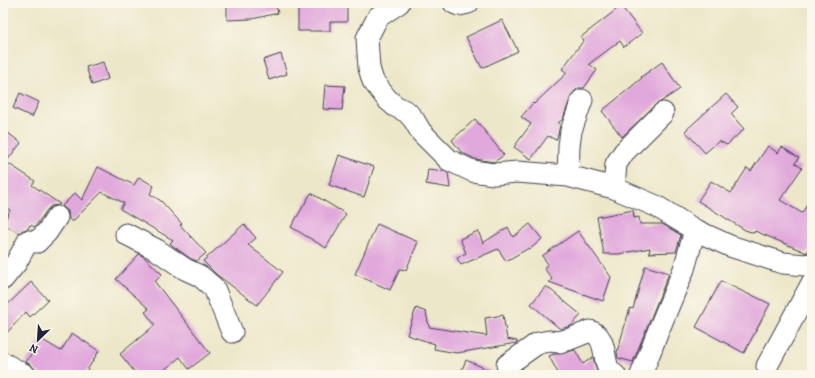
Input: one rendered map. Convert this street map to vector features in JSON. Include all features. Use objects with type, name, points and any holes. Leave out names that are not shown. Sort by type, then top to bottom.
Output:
[{"type":"street","points":[[399,3],[378,17],[367,38],[369,68],[373,81],[387,99],[407,112],[422,132],[449,160],[472,171],[494,174],[517,172],[568,176],[614,188],[656,206],[695,230],[730,246],[784,263],[805,265],[812,264]]},
{"type":"street","points":[[454,3],[459,5],[468,3]]},
{"type":"street","points":[[568,176],[571,131],[582,100]]},
{"type":"street","points":[[614,188],[616,164],[624,152],[663,113]]},
{"type":"street","points":[[3,279],[16,263],[28,241],[37,242],[47,232],[57,216]]},
{"type":"street","points":[[641,375],[658,329],[684,269],[695,230]]},
{"type":"street","points":[[126,234],[157,250],[185,269],[200,276],[210,284],[214,288],[224,308],[232,332]]},
{"type":"street","points":[[767,366],[812,283]]},
{"type":"street","points":[[507,365],[538,344],[565,341],[590,331],[594,332],[601,342],[608,369],[615,375]]},
{"type":"street","points":[[3,363],[25,375]]},
{"type":"building","points":[[227,3],[256,3],[256,6],[275,3],[278,13],[252,19],[227,20]]},
{"type":"building","points":[[298,4],[347,4],[347,22],[330,22],[330,31],[298,31]]},
{"type":"building","points":[[621,6],[642,33],[624,47],[620,41],[589,64],[597,70],[584,88],[579,88],[571,96],[563,119],[558,123],[560,125],[556,140],[548,136],[531,159],[514,147],[531,124],[521,117],[533,103],[534,104],[567,73],[562,69],[584,40],[581,37]]},
{"type":"building","points":[[502,20],[518,51],[482,68],[466,37]]},
{"type":"building","points":[[281,54],[287,74],[269,80],[263,60]]},
{"type":"building","points":[[103,62],[108,79],[92,85],[86,67]]},
{"type":"building","points":[[662,62],[680,89],[655,105],[622,137],[602,111],[642,78],[641,77]]},
{"type":"building","points":[[325,85],[345,86],[342,110],[323,109]]},
{"type":"building","points":[[20,93],[39,102],[32,117],[13,108]]},
{"type":"building","points":[[726,94],[738,107],[731,114],[744,129],[727,145],[719,141],[705,153],[685,131]]},
{"type":"building","points":[[475,119],[504,155],[494,162],[475,159],[461,152],[452,140]]},
{"type":"building","points":[[3,129],[21,143],[6,162],[35,181],[32,185],[60,204],[51,206],[35,227],[30,225],[28,229],[19,233],[3,224],[10,210],[3,205]]},
{"type":"building","points":[[768,146],[778,153],[782,147],[799,158],[795,163],[802,168],[780,200],[802,213],[812,197],[812,241],[807,253],[755,231],[754,233],[745,230],[698,201],[711,181],[731,193],[747,168],[751,171]]},
{"type":"building","points":[[339,155],[374,167],[364,197],[329,185]]},
{"type":"building","points":[[98,167],[134,185],[139,177],[154,186],[150,194],[161,201],[182,224],[180,225],[206,253],[197,261],[191,259],[170,243],[173,240],[120,209],[124,203],[102,192],[72,222],[69,219],[68,211],[62,206],[75,193],[82,200]]},
{"type":"building","points":[[428,169],[448,173],[450,188],[426,184]]},
{"type":"building","points":[[311,193],[346,214],[326,248],[291,227]]},
{"type":"building","points":[[633,210],[634,218],[639,217],[640,224],[662,224],[681,235],[676,252],[649,253],[650,248],[619,254],[604,254],[597,217]]},
{"type":"building","points":[[244,224],[256,238],[248,245],[283,272],[257,305],[216,274],[203,261]]},
{"type":"building","points":[[377,224],[418,242],[406,270],[400,269],[390,290],[355,274]]},
{"type":"building","points":[[530,224],[542,239],[530,249],[529,248],[506,261],[498,249],[461,265],[457,258],[466,253],[460,239],[478,231],[483,243],[508,227],[513,237]]},
{"type":"building","points":[[578,231],[611,277],[603,301],[549,282],[552,279],[544,268],[548,264],[542,256]]},
{"type":"building","points":[[139,254],[162,274],[155,282],[210,353],[189,369],[180,357],[158,375],[137,375],[120,354],[155,325],[145,312],[149,309],[116,279]]},
{"type":"building","points":[[645,266],[669,273],[633,362],[618,358],[617,352],[630,308],[633,309]]},
{"type":"building","points":[[721,281],[770,304],[744,353],[696,327]]},
{"type":"building","points":[[31,282],[48,300],[30,317],[26,312],[3,337],[3,309]]},
{"type":"building","points":[[546,286],[581,315],[571,326],[560,329],[531,304]]},
{"type":"building","points":[[416,308],[426,312],[429,327],[487,336],[485,318],[503,315],[507,339],[517,341],[517,343],[457,353],[434,349],[435,344],[407,335]]},
{"type":"building","points":[[72,333],[99,351],[84,375],[42,375],[26,362],[41,339],[61,351]]},
{"type":"building","points":[[575,350],[583,364],[593,357],[598,375],[559,375],[549,356]]},
{"type":"building","points":[[466,360],[500,375],[460,375]]}]
